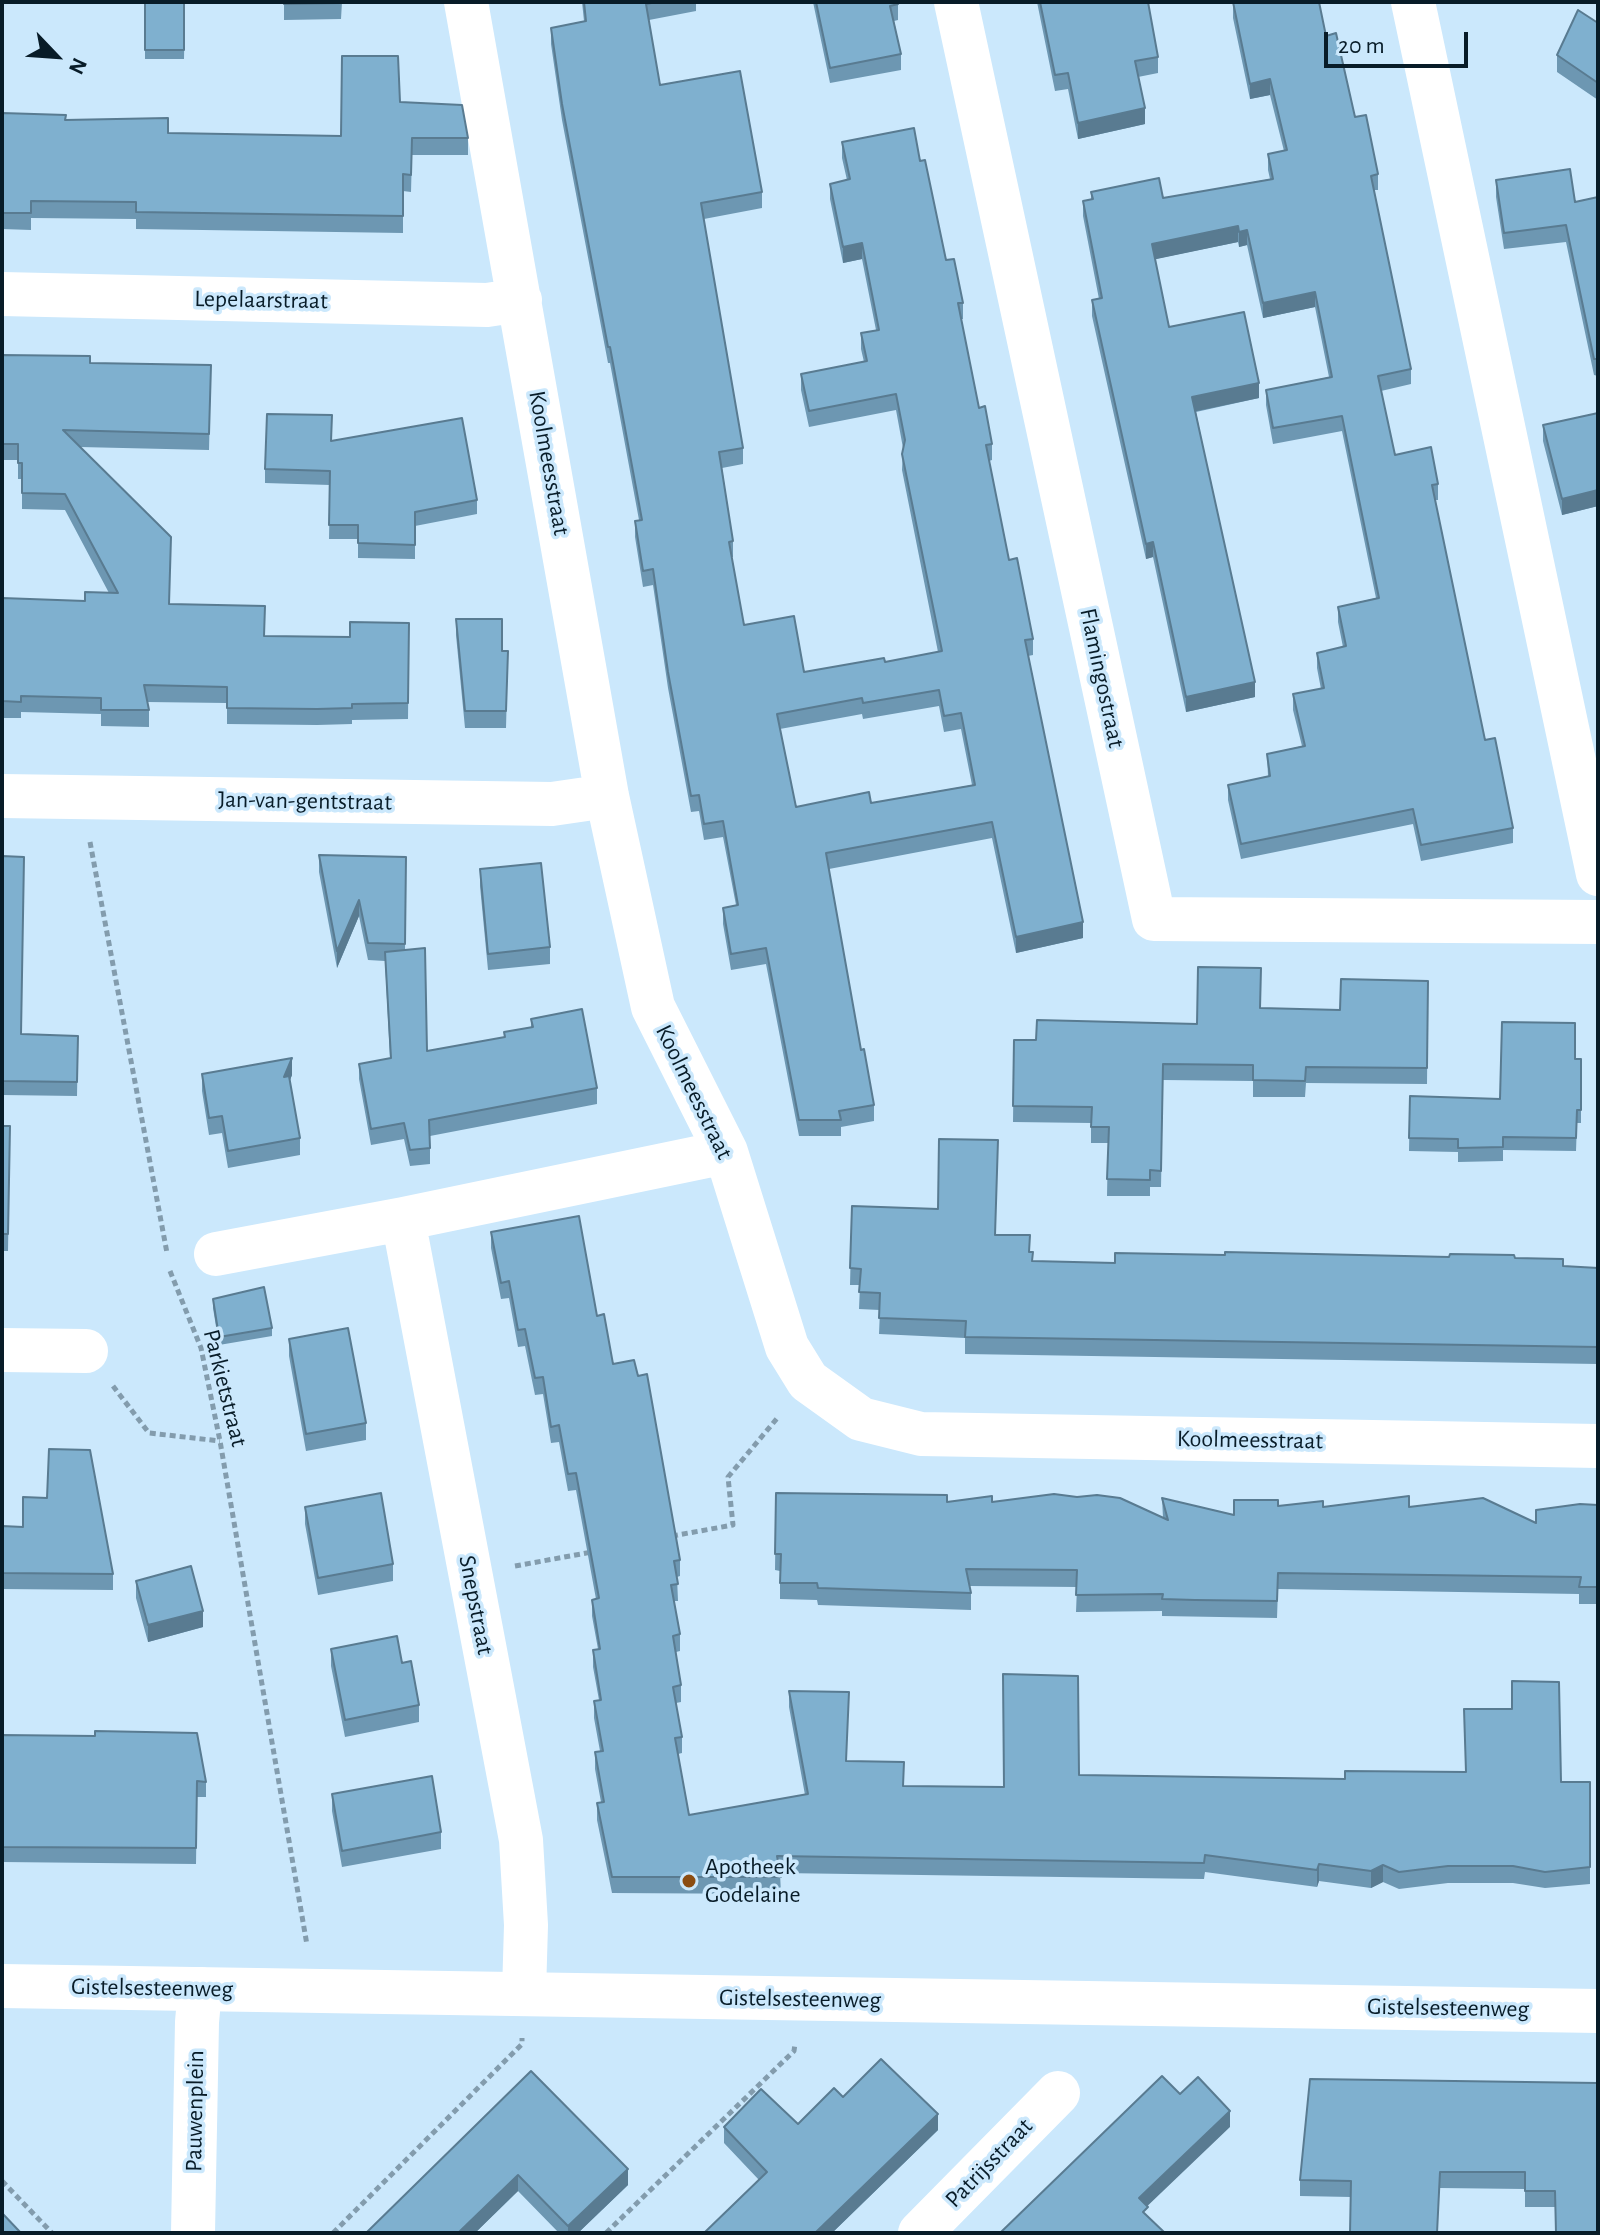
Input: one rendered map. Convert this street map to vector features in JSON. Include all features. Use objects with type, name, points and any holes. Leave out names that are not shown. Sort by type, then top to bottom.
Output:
[{"type":"street","name":"Koolmeesstraat","points":[[466,2],[607,796],[653,1007],[726,1152],[787,1347],[808,1381],[861,1419],[921,1434],[1598,1446]]},
{"type":"street","name":"Flamingostraat","points":[[956,2],[1154,919],[1598,922]]},
{"type":"street","points":[[1413,2],[1598,874]]},
{"type":"street","name":"Lepelaarstraat","points":[[2,294],[487,305],[520,300]]},
{"type":"street","name":"Jan-van-gentstraat","points":[[2,796],[552,804],[607,796]]},
{"type":"street","points":[[216,1254],[726,1152]]},
{"type":"street","name":"Snepstraat","points":[[403,1219],[521,1840],[526,1925],[524,1993]]},
{"type":"street","points":[[2,1350],[86,1351]]},
{"type":"street","name":"Gistelsesteenweg","points":[[2,1986],[1598,2011]]},
{"type":"street","name":"Pauwenplein","points":[[193,2233],[200,1989]]},
{"type":"street","name":"Patrijsstraat","points":[[920,2233],[1058,2093]]},
{"type":"path","name":"Parkietstraat","points":[[82,798],[171,1279],[201,1348],[220,1441],[307,1940],[307,1991]]},
{"type":"path","points":[[86,1351],[149,1433],[220,1441]]},
{"type":"path","points":[[671,1536],[733,1525],[728,1477],[808,1381]]},
{"type":"path","points":[[470,1575],[594,1551]]},
{"type":"path","points":[[333,2233],[522,2044],[524,1993]]},
{"type":"path","points":[[606,2233],[794,2051],[798,1999]]},
{"type":"path","points":[[2,2181],[52,2233]]},
{"type":"building","points":[[145,2],[184,2],[184,50],[145,50]]},
{"type":"building","points":[[284,2],[342,2],[284,4]]},
{"type":"building","points":[[584,2],[657,2],[646,4],[660,85],[740,71],[762,192],[701,203],[743,448],[719,452],[733,541],[729,542],[744,625],[794,616],[804,672],[942,651],[902,454],[905,440],[896,394],[809,411],[801,374],[867,361],[861,333],[879,330],[862,243],[843,247],[830,184],[850,179],[842,142],[914,128],[920,161],[925,160],[946,260],[954,259],[963,303],[958,303],[979,408],[985,406],[992,444],[986,445],[1009,560],[1017,558],[1033,639],[1025,640],[1083,922],[1016,937],[992,822],[826,853],[861,1050],[864,1049],[874,1105],[839,1111],[841,1120],[799,1120],[766,948],[731,954],[723,908],[738,905],[723,821],[704,824],[699,795],[691,796],[653,569],[643,571],[635,521],[642,520],[562,104],[551,28],[586,21]],"holes":[[[939,690],[944,716],[961,713],[975,785],[871,803],[869,792],[796,807],[777,714],[862,698],[863,703]]]},
{"type":"building","points":[[816,2],[898,2],[890,6],[901,54],[830,68]]},
{"type":"building","points":[[1040,2],[1148,2],[1158,57],[1135,61],[1145,108],[1078,123],[1068,73],[1055,75]]},
{"type":"building","points":[[1233,2],[1319,2],[1326,36],[1336,33],[1355,117],[1366,115],[1378,174],[1371,176],[1411,369],[1378,376],[1395,455],[1431,447],[1438,484],[1432,485],[1485,740],[1495,738],[1513,828],[1421,845],[1413,809],[1241,844],[1228,785],[1270,776],[1267,754],[1305,746],[1293,694],[1324,688],[1317,653],[1346,646],[1338,607],[1379,598],[1342,416],[1273,428],[1266,390],[1332,377],[1315,292],[1263,303],[1247,230],[1239,232],[1238,226],[1152,244],[1169,327],[1244,312],[1259,383],[1192,397],[1255,682],[1186,697],[1153,542],[1146,544],[1092,300],[1102,298],[1083,201],[1093,199],[1091,192],[1159,178],[1163,198],[1273,179],[1268,154],[1287,150],[1270,79],[1250,84]]},
{"type":"building","points":[[1578,10],[1598,23],[1598,83],[1557,55]]},
{"type":"building","points":[[342,56],[398,56],[400,102],[462,105],[468,138],[412,138],[411,175],[403,174],[403,216],[136,212],[136,202],[31,201],[31,213],[2,213],[2,113],[66,115],[65,120],[168,118],[168,133],[341,136]]},
{"type":"building","points":[[1570,169],[1575,202],[1598,197],[1598,359],[1594,359],[1566,225],[1504,233],[1496,180]]},
{"type":"building","points":[[2,355],[90,356],[90,363],[211,365],[209,434],[63,430],[171,537],[169,604],[265,606],[264,636],[350,637],[350,622],[409,623],[408,703],[352,704],[352,708],[317,709],[227,708],[227,687],[144,685],[149,710],[101,710],[101,698],[21,696],[21,702],[2,701],[2,598],[85,601],[85,592],[118,593],[65,494],[22,493],[22,463],[18,463],[18,444],[2,444]]},
{"type":"building","points":[[1598,413],[1598,490],[1562,499],[1543,425]]},
{"type":"building","points":[[267,414],[332,415],[331,441],[462,418],[477,500],[415,512],[415,545],[358,543],[358,525],[329,525],[330,471],[265,469]]},
{"type":"building","points":[[456,619],[502,619],[502,651],[508,651],[506,711],[465,711]]},
{"type":"building","points":[[319,855],[406,857],[405,944],[368,943],[359,900],[337,951]]},
{"type":"building","points":[[2,856],[24,857],[21,1034],[78,1036],[77,1082],[3,1081]]},
{"type":"building","points":[[541,863],[550,947],[488,954],[480,869]]},
{"type":"building","points":[[425,948],[427,1051],[505,1037],[504,1032],[533,1027],[531,1019],[582,1009],[597,1088],[429,1120],[430,1148],[410,1150],[404,1123],[371,1129],[359,1064],[391,1058],[385,952]]},
{"type":"building","points":[[1198,967],[1261,968],[1260,1008],[1340,1010],[1341,979],[1428,981],[1427,1068],[1306,1067],[1305,1081],[1253,1080],[1253,1065],[1163,1064],[1161,1171],[1150,1170],[1150,1180],[1107,1179],[1109,1127],[1091,1127],[1092,1107],[1013,1106],[1014,1040],[1036,1040],[1037,1020],[1197,1024]]},
{"type":"building","points":[[1502,1022],[1575,1023],[1575,1059],[1581,1059],[1581,1110],[1577,1110],[1576,1138],[1503,1137],[1503,1147],[1458,1148],[1458,1139],[1409,1138],[1410,1096],[1500,1099]]},
{"type":"building","points":[[292,1058],[284,1077],[289,1076],[300,1138],[228,1151],[222,1116],[209,1118],[202,1074]]},
{"type":"building","points":[[2,1126],[10,1126],[8,1234],[2,1234]]},
{"type":"building","points":[[939,1139],[998,1140],[995,1235],[1030,1235],[1032,1261],[1115,1263],[1115,1253],[1225,1255],[1225,1252],[1449,1257],[1450,1254],[1514,1255],[1515,1258],[1563,1259],[1563,1266],[1598,1268],[1598,1347],[965,1337],[966,1321],[879,1318],[880,1293],[859,1292],[861,1269],[850,1268],[852,1206],[938,1209]]},
{"type":"building","points":[[579,1216],[597,1316],[604,1314],[613,1364],[634,1360],[638,1376],[647,1374],[680,1560],[674,1561],[678,1584],[671,1585],[680,1634],[673,1636],[681,1685],[673,1687],[682,1737],[675,1738],[689,1815],[808,1794],[789,1691],[849,1692],[846,1761],[904,1762],[903,1786],[1004,1787],[1003,1674],[1078,1676],[1079,1775],[1345,1779],[1345,1771],[1466,1772],[1464,1709],[1512,1709],[1512,1681],[1559,1682],[1561,1782],[1590,1782],[1590,1867],[1545,1872],[1513,1866],[1448,1866],[1399,1872],[1383,1865],[1371,1871],[1319,1864],[1317,1870],[1205,1855],[1204,1863],[777,1856],[781,1877],[612,1877],[597,1803],[604,1802],[595,1752],[603,1751],[594,1701],[601,1700],[593,1650],[600,1649],[592,1600],[599,1598],[576,1473],[568,1474],[559,1425],[551,1427],[543,1377],[535,1378],[525,1329],[518,1330],[509,1281],[501,1283],[491,1232]]},
{"type":"building","points":[[264,1287],[272,1328],[219,1337],[213,1299]]},
{"type":"building","points":[[348,1328],[366,1423],[306,1434],[289,1339]]},
{"type":"building","points":[[49,1449],[90,1450],[113,1574],[2,1573],[2,1526],[23,1527],[23,1497],[47,1498]]},
{"type":"building","points":[[381,1493],[393,1564],[318,1578],[305,1507]]},
{"type":"building","points":[[776,1493],[947,1495],[947,1502],[992,1496],[992,1502],[1054,1494],[1077,1497],[1097,1495],[1120,1498],[1168,1520],[1162,1498],[1234,1515],[1234,1500],[1278,1500],[1278,1506],[1323,1501],[1323,1507],[1409,1496],[1409,1507],[1483,1498],[1536,1523],[1536,1510],[1580,1504],[1598,1505],[1598,1587],[1579,1587],[1581,1577],[1278,1573],[1277,1601],[1195,1600],[1162,1599],[1163,1594],[1076,1595],[1077,1570],[966,1569],[971,1593],[818,1588],[817,1583],[780,1583],[781,1554],[775,1554]]},
{"type":"building","points":[[191,1566],[203,1611],[148,1625],[136,1581]]},
{"type":"building","points":[[397,1636],[402,1663],[411,1661],[419,1705],[345,1720],[331,1649]]},
{"type":"building","points":[[95,1731],[197,1733],[206,1782],[197,1781],[196,1848],[2,1847],[2,1735],[95,1736]]},
{"type":"building","points":[[432,1776],[441,1832],[342,1851],[332,1794]]},
{"type":"building","points":[[881,2059],[938,2114],[815,2233],[704,2233],[767,2172],[724,2127],[761,2089],[798,2124],[834,2088],[843,2097]]},
{"type":"building","points":[[531,2071],[628,2169],[568,2226],[518,2175],[458,2233],[366,2233]]},
{"type":"building","points":[[1162,2076],[1180,2094],[1198,2077],[1230,2111],[1139,2198],[1148,2207],[1143,2212],[1165,2233],[1000,2233]]},
{"type":"building","points":[[1310,2079],[1598,2083],[1598,2233],[1556,2233],[1555,2191],[1525,2191],[1525,2172],[1440,2172],[1437,2233],[1350,2233],[1351,2181],[1300,2180]]},
{"type":"building","points":[[2,2213],[21,2233],[2,2233]]},
{"type":"place","name":"Apotheek Godelaine","points":[[689,1881]]}]
